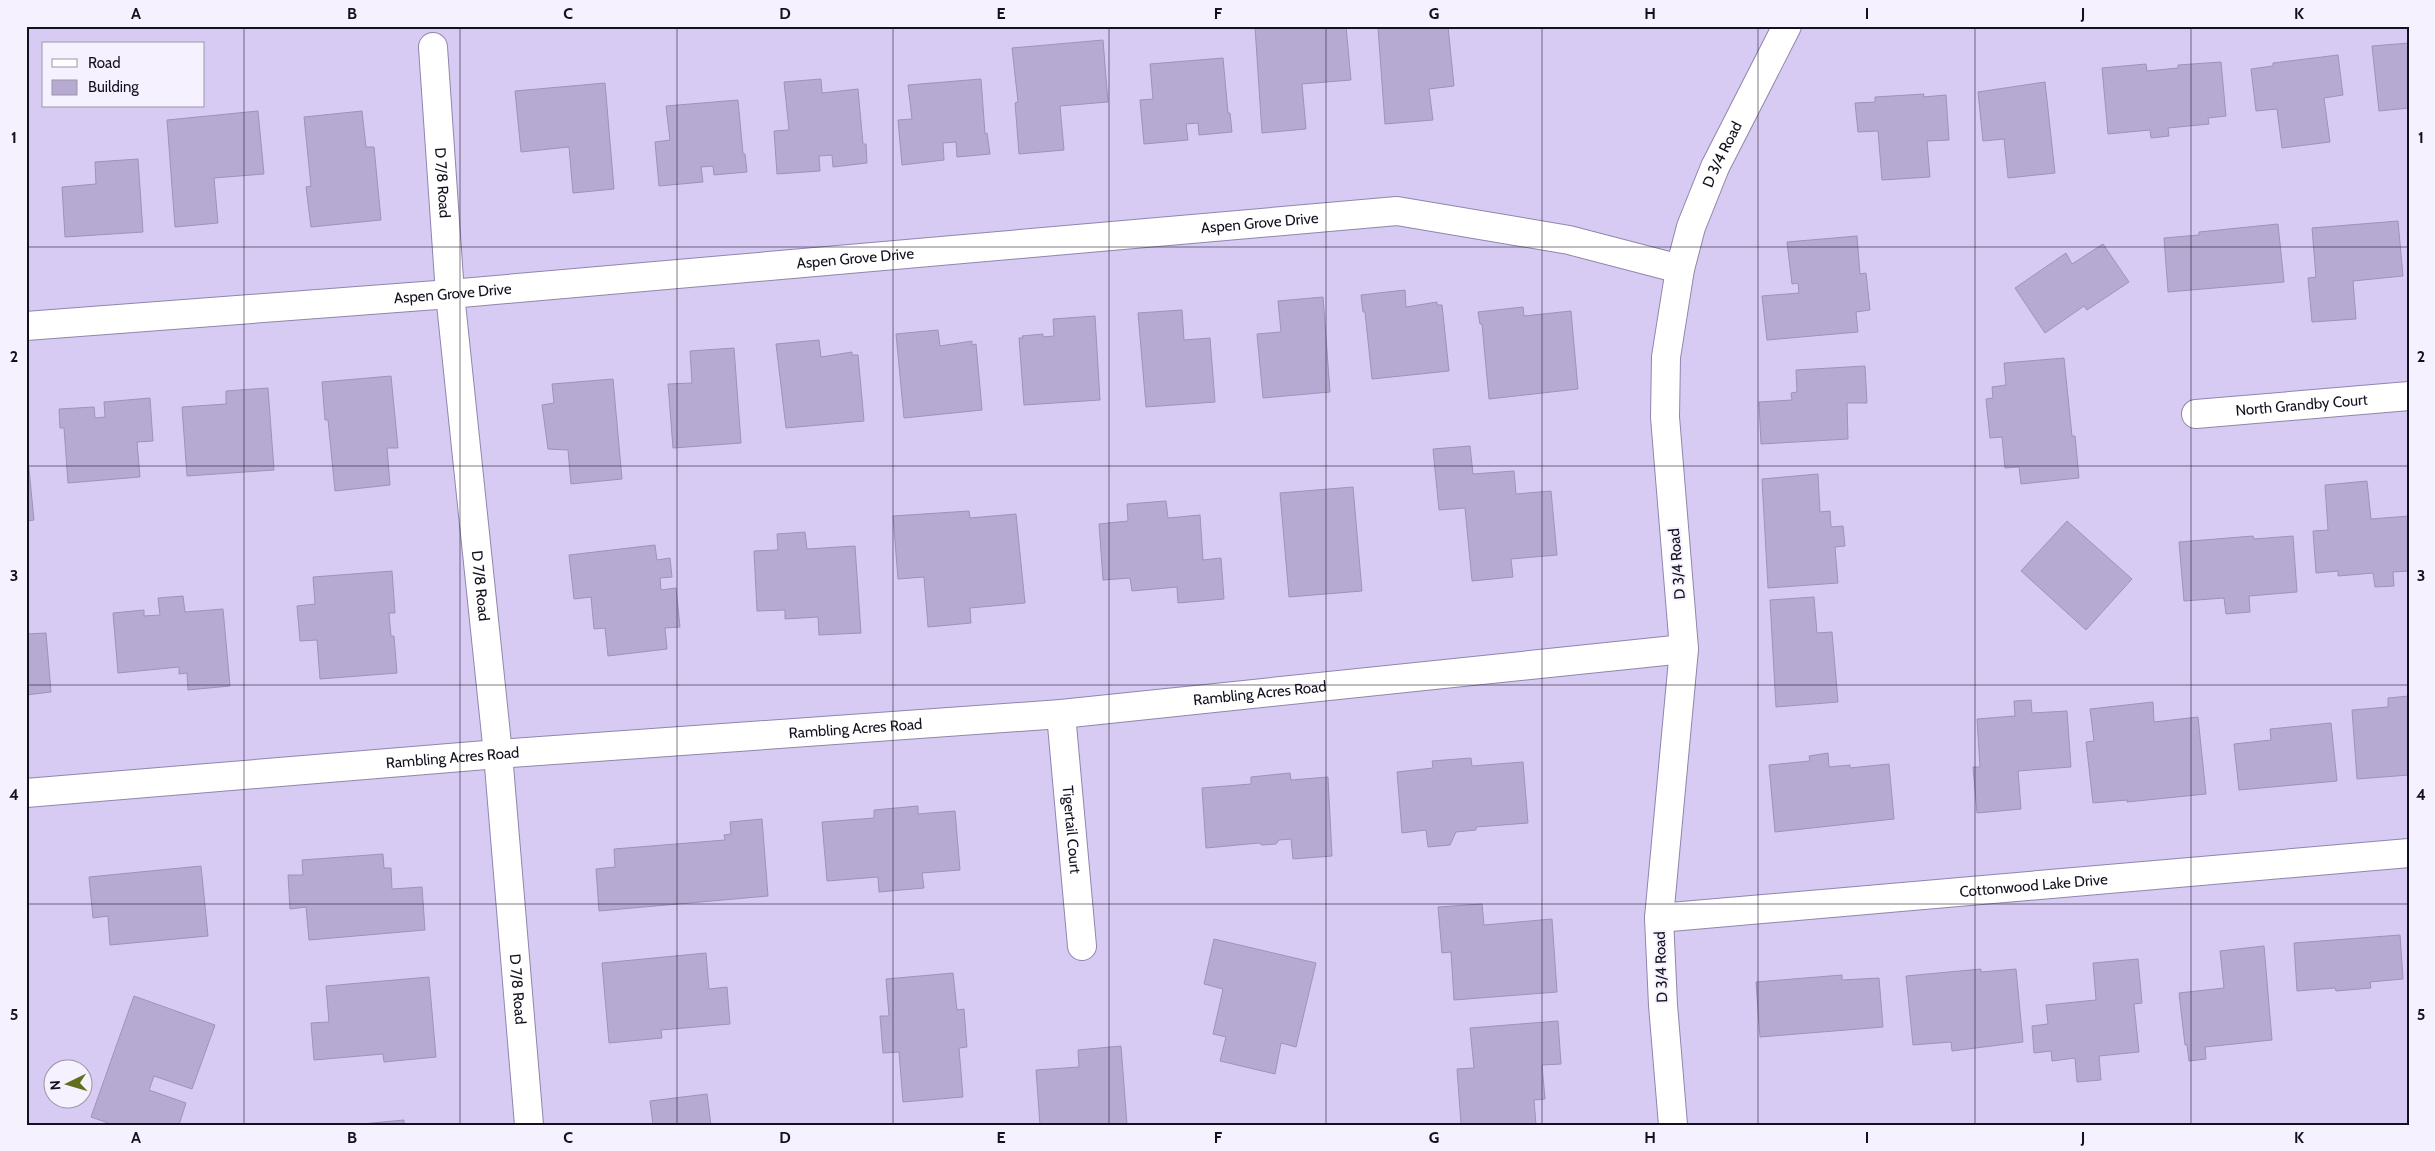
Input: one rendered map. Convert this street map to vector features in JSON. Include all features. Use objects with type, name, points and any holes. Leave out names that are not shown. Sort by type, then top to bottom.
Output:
[{"type":"street","name":"D 3/4 Road","points":[[1673,1125],[1662,1005],[1660,918],[1684,649],[1665,417],[1666,357],[1680,269],[1691,227],[1714,167],[1787,26]]},
{"type":"street","name":"D 7/8 Road","points":[[434,47],[450,294],[498,754],[529,1125]]},
{"type":"street","name":"Aspen Grove Drive","points":[[26,326],[450,294],[1397,211],[1569,240],[1680,269]]},
{"type":"street","name":"North Grandby Court","points":[[2196,414],[2409,396]]},
{"type":"street","name":"Rambling Acres Road","points":[[26,793],[498,754],[1061,714],[1684,649]]},
{"type":"street","name":"Tigertail Court","points":[[1061,714],[1082,946]]},
{"type":"street","name":"Cottonwood Lake Drive","points":[[1660,918],[2409,853]]},
{"type":"building","points":[[1346,26],[1351,80],[1302,84],[1306,129],[1262,133],[1255,27]]},
{"type":"building","points":[[1395,26],[1448,26],[1454,86],[1429,89],[1433,120],[1385,124],[1378,28]]},
{"type":"building","points":[[1103,40],[1108,102],[1060,106],[1064,150],[1019,154],[1015,103],[1018,102],[1012,48]]},
{"type":"building","points":[[2409,43],[2409,108],[2379,111],[2372,46]]},
{"type":"building","points":[[2338,55],[2343,95],[2324,98],[2330,142],[2282,148],[2277,109],[2256,111],[2251,69],[2273,66],[2273,63]]},
{"type":"building","points":[[1223,58],[1228,113],[1230,113],[1232,132],[1199,135],[1198,123],[1186,124],[1188,140],[1144,144],[1140,100],[1153,99],[1150,64]]},
{"type":"building","points":[[2221,62],[2226,116],[2208,118],[2209,124],[2168,128],[2169,136],[2151,138],[2150,130],[2108,134],[2102,68],[2146,64],[2147,71],[2178,68],[2178,65]]},
{"type":"building","points":[[821,79],[822,93],[858,89],[863,144],[866,144],[867,163],[833,167],[832,155],[819,156],[820,171],[777,174],[774,131],[789,130],[784,82]]},
{"type":"building","points":[[981,79],[985,134],[987,133],[990,154],[957,157],[956,142],[943,143],[944,160],[902,165],[898,120],[912,119],[908,85]]},
{"type":"building","points":[[2045,82],[2055,173],[2008,178],[2004,139],[1983,141],[1978,92]]},
{"type":"building","points":[[605,83],[614,189],[573,193],[569,147],[521,152],[515,91]]},
{"type":"building","points":[[1924,94],[1923,97],[1946,95],[1949,140],[1927,141],[1930,177],[1882,180],[1878,131],[1858,132],[1855,103],[1875,102],[1875,97]]},
{"type":"building","points":[[738,100],[743,154],[745,154],[747,172],[714,175],[713,166],[701,167],[703,182],[659,186],[655,142],[670,140],[666,106]]},
{"type":"building","points":[[258,111],[264,174],[214,178],[218,223],[175,227],[167,120]]},
{"type":"building","points":[[362,111],[366,147],[374,147],[381,220],[311,227],[306,187],[311,186],[304,117]]},
{"type":"building","points":[[138,159],[143,232],[65,237],[62,187],[96,184],[95,162]]},
{"type":"building","points":[[2398,221],[2403,276],[2353,281],[2356,319],[2312,322],[2308,278],[2316,277],[2312,228]]},
{"type":"building","points":[[2278,224],[2284,282],[2168,292],[2164,238],[2199,235],[2199,232]]},
{"type":"building","points":[[1857,236],[1860,274],[1866,273],[1870,310],[1856,312],[1858,332],[1767,340],[1762,296],[1799,293],[1798,283],[1792,284],[1787,242]]},
{"type":"building","points":[[2103,244],[2129,282],[2087,310],[2084,306],[2045,333],[2015,288],[2066,253],[2072,264]]},
{"type":"building","points":[[1405,290],[1406,307],[1437,302],[1437,305],[1442,305],[1449,371],[1372,379],[1365,312],[1363,312],[1361,295]]},
{"type":"building","points":[[1323,297],[1330,392],[1263,398],[1257,334],[1281,332],[1278,301]]},
{"type":"building","points":[[1523,307],[1524,316],[1571,311],[1578,389],[1489,399],[1482,324],[1480,324],[1478,312]]},
{"type":"building","points":[[1182,310],[1184,340],[1210,338],[1215,402],[1146,407],[1138,313]]},
{"type":"building","points":[[1095,316],[1100,400],[1024,405],[1019,338],[1043,334],[1043,337],[1054,336],[1053,319]]},
{"type":"building","points":[[938,330],[940,346],[972,341],[972,345],[976,344],[982,410],[904,418],[896,334]]},
{"type":"building","points":[[819,340],[821,357],[852,352],[852,355],[858,355],[864,421],[786,428],[776,344]]},
{"type":"building","points":[[734,348],[741,443],[673,448],[668,384],[692,383],[690,351]]},
{"type":"building","points":[[2064,358],[2072,436],[2075,436],[2079,478],[2021,484],[2019,467],[2005,468],[2002,437],[1990,438],[1986,399],[1993,398],[1992,387],[2006,385],[2004,363]]},
{"type":"building","points":[[1865,366],[1867,403],[1847,403],[1848,439],[1761,444],[1759,402],[1792,400],[1791,393],[1797,392],[1796,370]]},
{"type":"building","points":[[391,376],[398,448],[387,448],[390,485],[335,491],[328,420],[325,420],[322,382]]},
{"type":"building","points":[[613,379],[622,479],[571,484],[568,450],[548,449],[542,405],[554,403],[552,384]]},
{"type":"building","points":[[268,388],[274,470],[187,476],[182,407],[226,404],[226,391]]},
{"type":"building","points":[[150,398],[153,441],[137,442],[140,477],[68,483],[64,428],[60,428],[59,409],[94,407],[95,418],[105,417],[104,402]]},
{"type":"building","points":[[26,439],[34,520],[26,521]]},
{"type":"building","points":[[1470,446],[1473,474],[1514,471],[1516,494],[1551,491],[1557,555],[1511,559],[1513,577],[1472,581],[1465,508],[1439,510],[1433,449]]},
{"type":"building","points":[[1818,474],[1820,512],[1830,511],[1831,527],[1843,526],[1845,546],[1835,547],[1838,583],[1768,588],[1762,479]]},
{"type":"building","points":[[2367,481],[2371,519],[2409,516],[2409,571],[2393,572],[2394,586],[2375,587],[2373,573],[2338,576],[2338,571],[2316,573],[2313,531],[2328,530],[2325,485]]},
{"type":"building","points":[[1353,487],[1362,591],[1289,597],[1280,493]]},
{"type":"building","points":[[1166,501],[1168,518],[1200,515],[1203,560],[1221,558],[1224,599],[1178,603],[1177,587],[1132,591],[1130,578],[1103,580],[1099,524],[1128,521],[1127,504]]},
{"type":"building","points":[[969,511],[970,518],[1016,514],[1025,603],[970,608],[971,623],[928,627],[924,577],[898,579],[893,516]]},
{"type":"building","points":[[2067,521],[2132,579],[2086,630],[2021,571]]},
{"type":"building","points":[[805,532],[807,549],[855,546],[861,633],[819,635],[818,617],[785,619],[785,610],[757,611],[754,551],[778,550],[777,534]]},
{"type":"building","points":[[2253,536],[2254,539],[2293,536],[2297,592],[2249,596],[2250,612],[2226,614],[2224,598],[2184,601],[2179,542]]},
{"type":"building","points":[[655,545],[657,560],[670,558],[672,577],[660,578],[661,590],[676,588],[680,627],[665,628],[667,649],[608,656],[605,628],[594,629],[591,597],[574,599],[569,555]]},
{"type":"building","points":[[392,571],[395,613],[389,613],[391,636],[394,636],[397,673],[320,679],[317,640],[300,641],[297,606],[315,604],[313,577]]},
{"type":"building","points":[[183,596],[185,612],[223,609],[230,686],[188,690],[187,673],[179,674],[179,667],[118,673],[113,613],[144,610],[144,616],[160,615],[158,598]]},
{"type":"building","points":[[1814,597],[1817,633],[1832,632],[1838,702],[1776,707],[1770,600]]},
{"type":"building","points":[[46,633],[51,692],[26,695],[26,634]]},
{"type":"building","points":[[2409,696],[2409,775],[2357,779],[2352,710],[2388,707],[2388,698]]},
{"type":"building","points":[[2031,700],[2032,713],[2067,711],[2071,767],[2018,771],[2021,809],[1977,813],[1973,767],[1980,767],[1977,719],[2015,716],[2014,701]]},
{"type":"building","points":[[2153,702],[2154,722],[2198,717],[2206,794],[2127,802],[2127,800],[2093,803],[2086,742],[2094,741],[2090,709]]},
{"type":"building","points":[[2331,723],[2337,781],[2239,790],[2234,744],[2271,740],[2270,729]]},
{"type":"building","points":[[1828,753],[1829,767],[1850,765],[1850,768],[1889,764],[1894,819],[1775,832],[1769,765],[1810,761],[1809,756]]},
{"type":"building","points":[[1471,758],[1472,766],[1523,762],[1528,823],[1476,827],[1476,830],[1456,832],[1450,845],[1428,847],[1426,830],[1402,833],[1397,772],[1433,768],[1432,761]]},
{"type":"building","points":[[1290,773],[1291,780],[1328,777],[1332,856],[1293,859],[1291,839],[1279,840],[1276,844],[1262,845],[1259,843],[1206,848],[1202,788],[1251,784],[1251,777]]},
{"type":"building","points":[[918,806],[918,814],[955,811],[960,870],[922,873],[924,888],[879,892],[878,877],[827,881],[822,822],[874,818],[874,810]]},
{"type":"building","points":[[762,819],[768,896],[599,911],[596,869],[615,867],[614,849],[725,840],[724,835],[731,834],[730,822]]},
{"type":"building","points":[[383,854],[384,868],[391,868],[392,889],[422,887],[425,930],[309,940],[306,907],[290,909],[288,875],[303,875],[302,860]]},
{"type":"building","points":[[201,866],[208,936],[110,945],[108,916],[93,918],[89,877]]},
{"type":"building","points":[[1482,904],[1484,925],[1552,919],[1557,992],[1454,1000],[1451,952],[1442,953],[1438,907]]},
{"type":"building","points":[[2400,935],[2403,979],[2370,982],[2371,988],[2336,991],[2335,988],[2297,991],[2294,943]]},
{"type":"building","points":[[1214,939],[1316,963],[1296,1047],[1281,1043],[1275,1074],[1220,1061],[1226,1037],[1213,1034],[1223,989],[1204,984]]},
{"type":"building","points":[[2264,946],[2272,1040],[2205,1047],[2206,1059],[2189,1061],[2187,1045],[2185,1045],[2179,993],[2224,988],[2220,951]]},
{"type":"building","points":[[706,953],[709,989],[727,987],[730,1024],[661,1030],[662,1038],[609,1043],[602,963]]},
{"type":"building","points":[[2138,959],[2142,1003],[2134,1004],[2139,1052],[2099,1056],[2101,1080],[2077,1082],[2075,1058],[2052,1061],[2051,1051],[2034,1053],[2032,1026],[2048,1024],[2046,1005],[2096,1000],[2093,963]]},
{"type":"building","points":[[1981,969],[1981,972],[2016,969],[2023,1042],[1952,1051],[1951,1042],[1913,1045],[1906,976]]},
{"type":"building","points":[[953,973],[957,1010],[964,1009],[967,1047],[959,1048],[963,1097],[903,1102],[899,1052],[883,1053],[880,1016],[889,1016],[886,979]]},
{"type":"building","points":[[1842,975],[1842,980],[1879,978],[1883,1027],[1760,1037],[1756,982]]},
{"type":"building","points":[[429,977],[436,1057],[384,1062],[383,1054],[314,1060],[311,1023],[329,1022],[326,986]]},
{"type":"building","points":[[134,996],[215,1025],[192,1089],[154,1076],[149,1090],[186,1103],[179,1125],[114,1125],[91,1117]]},
{"type":"building","points":[[1558,1021],[1561,1064],[1542,1065],[1545,1099],[1534,1100],[1536,1125],[1461,1124],[1457,1069],[1474,1068],[1470,1028]]},
{"type":"building","points":[[1121,1046],[1127,1125],[1040,1125],[1036,1070],[1079,1067],[1078,1050]]},
{"type":"building","points":[[707,1094],[711,1125],[653,1125],[650,1101]]},
{"type":"building","points":[[404,1120],[404,1125],[351,1125]]}]
